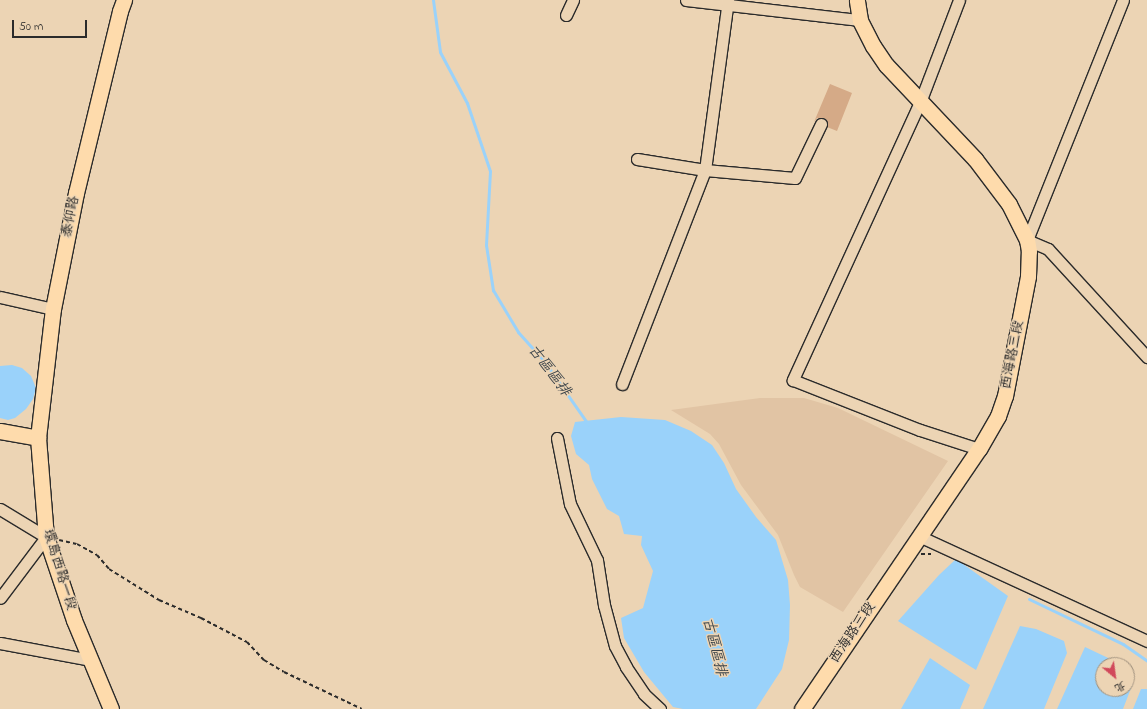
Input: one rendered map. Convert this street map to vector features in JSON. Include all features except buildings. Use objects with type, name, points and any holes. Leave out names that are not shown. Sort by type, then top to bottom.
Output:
[{"type":"main road","name":"泰仰路","points":[[38,438],[53,309],[76,193],[120,11],[124,0]]},
{"type":"main road","name":"西海路三段","points":[[802,709],[979,449],[998,416],[1005,396],[1028,276],[1029,251],[1027,240],[1012,210],[998,188],[974,159],[886,65],[873,46],[860,20],[857,0]]},
{"type":"main road","points":[[0,431],[38,438]]},
{"type":"main road","name":"環島西路一段","points":[[38,438],[46,537],[74,620],[111,709]]},
{"type":"street","points":[[566,15],[573,0]]},
{"type":"street","points":[[686,0],[728,2],[860,20]]},
{"type":"street","points":[[959,0],[920,102],[793,380],[920,430],[979,449]]},
{"type":"street","points":[[1123,0],[1027,240],[1048,249],[1147,357]]},
{"type":"street","points":[[622,384],[705,170],[728,2]]},
{"type":"street","points":[[637,160],[705,170],[795,178],[820,124]]},
{"type":"street","points":[[0,297],[53,309]]},
{"type":"street","points":[[557,438],[570,504],[597,560],[604,606],[615,646],[626,667],[644,694],[660,709]]},
{"type":"street","points":[[0,509],[46,537],[0,598]]},
{"type":"street","points":[[920,536],[1147,641]]},
{"type":"street","points":[[0,643],[91,660]]},
{"type":"path","points":[[46,537],[77,544],[97,555],[109,569],[159,600],[201,618],[247,642],[264,660],[284,672],[362,709]]},
{"type":"shaded area","points":[[760,398],[804,398],[838,408],[948,461],[843,612],[800,587],[778,535],[741,485],[719,444],[710,434],[671,410]]},
{"type":"water","points":[[12,365],[22,368],[31,376],[36,388],[33,399],[26,409],[15,418],[8,420],[0,418],[0,366]]},
{"type":"water","points":[[621,417],[665,420],[691,431],[712,445],[724,463],[736,489],[756,517],[776,540],[788,580],[790,605],[789,640],[782,669],[756,709],[683,709],[673,707],[644,672],[624,638],[621,618],[643,608],[653,571],[641,545],[642,536],[624,534],[619,516],[607,509],[592,479],[589,465],[576,454],[571,436],[575,422]]},
{"type":"water","points":[[956,559],[1008,596],[976,670],[898,621],[939,575]]},
{"type":"water","points":[[1020,626],[1036,629],[1064,641],[1067,653],[1044,709],[983,709]]},
{"type":"water","points":[[1085,647],[1106,657],[1095,657],[1095,697],[1128,697],[1123,709],[1057,709]]},
{"type":"water","points":[[930,658],[970,685],[960,709],[901,709]]},
{"type":"water","points":[[1141,689],[1147,689],[1147,709],[1133,709]]},
{"type":"waterway","name":"古區區排","points":[[433,0],[440,52],[467,103],[490,171],[486,245],[493,290],[518,332],[544,361],[588,424]]},
{"type":"waterway","points":[[1029,599],[1123,644],[1147,661]]}]
